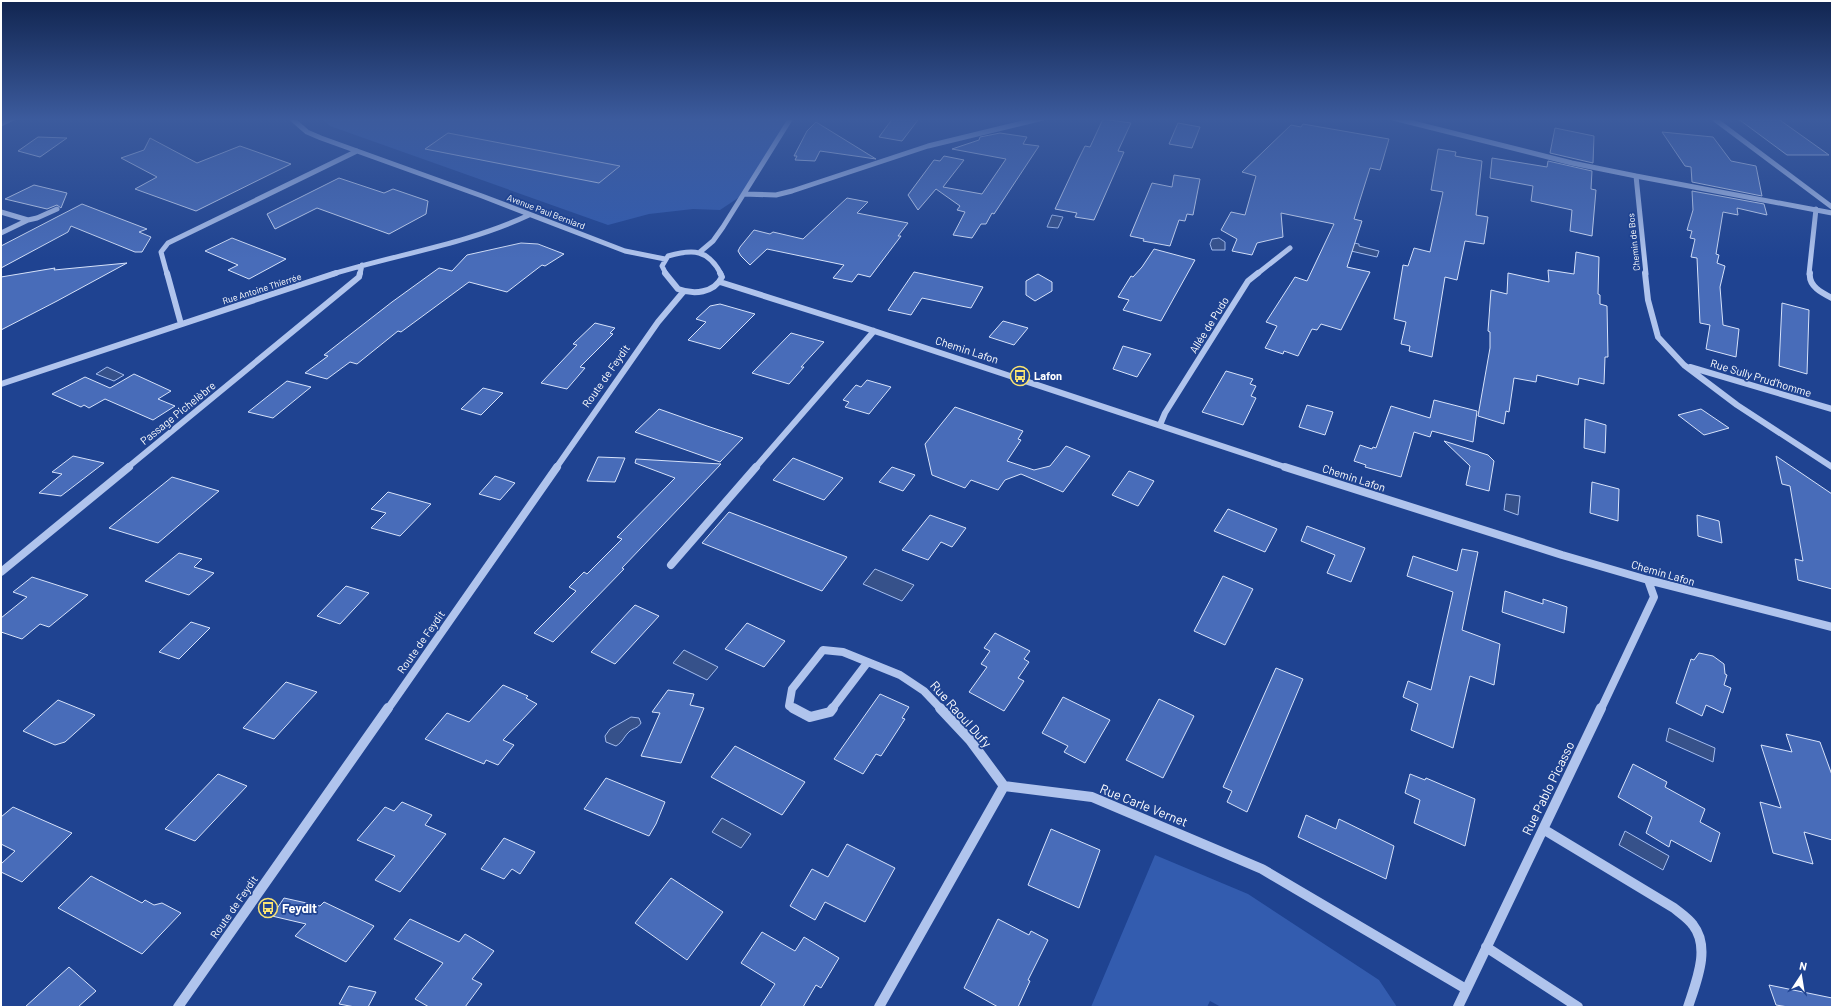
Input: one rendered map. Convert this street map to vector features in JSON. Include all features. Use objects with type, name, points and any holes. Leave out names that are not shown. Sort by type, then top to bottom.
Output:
[{"type":"street","points":[[181,324],[161,252],[168,243],[327,165]]},
{"type":"street","name":"Avenue Paul Berniard","points":[[395,165],[625,250],[665,260]]},
{"type":"street","points":[[700,252],[713,241],[762,165]]},
{"type":"street","points":[[744,194],[776,195],[870,165]]},
{"type":"street","points":[[1582,165],[1832,213]]},
{"type":"street","points":[[1776,165],[1832,207]]},
{"type":"street","name":"Chemin de Bos","points":[[1636,176],[1648,300],[1658,337],[1684,365],[1737,405],[1832,467]]},
{"type":"street","points":[[1,233],[28,220],[37,218],[57,209]]},
{"type":"street","points":[[1816,210],[1809,279],[1812,285],[1821,293],[1832,298]]},
{"type":"street","points":[[1,212],[28,220]]},
{"type":"street","name":"Rue Antoine Thierrée","points":[[1,384],[362,265],[508,226],[529,214]]},
{"type":"street","name":"Allée de Pudo","points":[[1160,425],[1165,413],[1248,281],[1290,248]]},
{"type":"street","points":[[700,252],[710,258],[722,277],[720,282],[714,287],[705,291],[684,291],[673,285],[662,266],[665,260],[676,253],[700,252]]},
{"type":"street","name":"Passage Pichelèbre","points":[[1,572],[359,277],[362,265]]},
{"type":"street","name":"Chemin Lafon","points":[[720,282],[874,331],[1345,486],[1562,555],[1648,580],[1832,627]]},
{"type":"street","name":"Route de Feydit","points":[[178,1007],[527,511],[624,370],[658,322],[684,291]]},
{"type":"street","points":[[671,565],[874,331]]},
{"type":"street","name":"Rue Sully Prud'homme","points":[[1684,365],[1832,409]]},
{"type":"street","name":"Rue Pablo Picasso","points":[[1458,1007],[1654,597],[1648,580]]},
{"type":"street","name":"Rue Raoul Dufy","points":[[867,663],[830,712],[810,717],[789,706],[792,689],[823,650],[843,652],[867,663],[900,675],[924,691],[970,740],[1004,786]]},
{"type":"street","points":[[879,1007],[1004,786]]},
{"type":"street","name":"Rue Carle Vernet","points":[[1004,786],[1092,797],[1262,869],[1466,989]]},
{"type":"street","points":[[1542,829],[1674,908],[1688,920],[1697,932],[1703,958],[1688,1007]]},
{"type":"street","points":[[1486,947],[1578,1007]]},
{"type":"shaded area","points":[[440,165],[762,165],[744,194],[720,210],[693,209],[649,214],[608,225]]},
{"type":"shaded area","points":[[1052,215],[1063,217],[1058,228],[1047,227]]},
{"type":"shaded area","points":[[1219,238],[1225,242],[1225,250],[1212,250],[1210,244],[1212,239]]},
{"type":"shaded area","points":[[1354,243],[1359,244],[1359,246],[1379,251],[1377,257],[1351,251]]},
{"type":"shaded area","points":[[107,367],[124,375],[114,381],[96,374]]},
{"type":"shaded area","points":[[1506,494],[1520,496],[1518,515],[1504,510]]},
{"type":"shaded area","points":[[875,569],[914,585],[902,601],[863,584]]},
{"type":"shaded area","points":[[684,650],[718,667],[707,680],[673,663]]},
{"type":"shaded area","points":[[631,717],[639,718],[641,723],[640,725],[630,731],[616,746],[606,742],[605,736],[610,729]]},
{"type":"shaded area","points":[[1669,728],[1715,748],[1713,762],[1666,741]]},
{"type":"shaded area","points":[[722,818],[751,834],[741,848],[712,832]]},
{"type":"shaded area","points":[[1625,831],[1669,856],[1663,870],[1619,845]]},
{"type":"shaded area","points":[[1155,855],[1248,894],[1379,980],[1397,1007],[1221,1007],[1210,1001],[1207,1007],[1091,1007]]},
{"type":"building","points":[[134,165],[289,165],[196,211],[135,189],[157,177]]},
{"type":"building","points":[[507,165],[620,166],[599,183]]},
{"type":"building","points":[[930,165],[960,165],[943,187],[982,194],[1002,165],[1026,165],[994,214],[992,213],[986,224],[981,224],[972,238],[953,235],[965,212],[957,210],[960,206],[936,189],[918,210],[908,195]]},
{"type":"building","points":[[1076,165],[1118,165],[1094,220],[1075,217],[1077,213],[1055,209]]},
{"type":"building","points":[[1249,165],[1381,165],[1380,170],[1370,168],[1354,219],[1362,221],[1347,267],[1370,272],[1341,330],[1321,324],[1317,330],[1312,329],[1298,356],[1284,351],[1283,354],[1265,348],[1277,326],[1266,322],[1295,277],[1307,281],[1334,224],[1281,213],[1283,237],[1257,243],[1252,255],[1232,251],[1237,239],[1221,230],[1231,212],[1245,215],[1256,176],[1242,172]]},
{"type":"building","points":[[1435,165],[1482,165],[1476,215],[1488,217],[1484,244],[1465,241],[1457,280],[1445,277],[1432,357],[1409,351],[1410,346],[1401,344],[1406,322],[1394,319],[1403,265],[1408,266],[1414,248],[1430,252],[1443,192],[1431,190]]},
{"type":"building","points":[[1491,165],[1535,165],[1547,167],[1547,165],[1566,165],[1592,171],[1591,189],[1596,190],[1592,236],[1570,231],[1572,210],[1531,201],[1533,186],[1490,178]]},
{"type":"building","points":[[1685,166],[1756,166],[1762,196],[1692,182],[1691,167]]},
{"type":"building","points":[[1174,175],[1200,179],[1193,215],[1187,214],[1185,221],[1179,220],[1170,246],[1143,241],[1144,239],[1130,236],[1152,183],[1172,187]]},
{"type":"building","points":[[339,178],[384,193],[393,189],[428,201],[426,214],[389,234],[317,208],[275,229],[267,214]]},
{"type":"building","points":[[34,185],[67,193],[61,208],[57,205],[47,209],[5,199]]},
{"type":"building","points":[[1692,191],[1764,204],[1767,215],[1737,208],[1738,215],[1723,212],[1716,254],[1719,255],[1717,263],[1725,266],[1720,287],[1723,325],[1739,329],[1736,357],[1706,349],[1710,325],[1700,323],[1697,258],[1691,257],[1695,239],[1690,238],[1692,231],[1687,230],[1693,210]]},
{"type":"building","points":[[847,198],[868,202],[857,213],[908,223],[898,236],[901,236],[870,277],[858,274],[852,282],[833,278],[844,265],[767,249],[750,265],[738,251],[754,230],[770,234],[773,232],[803,239]]},
{"type":"building","points":[[82,204],[147,229],[139,232],[151,237],[142,252],[135,252],[71,226],[68,232],[1,268],[1,246]]},
{"type":"building","points":[[232,238],[286,259],[249,279],[228,270],[238,265],[205,251]]},
{"type":"building","points":[[521,243],[538,244],[564,254],[545,266],[542,265],[507,292],[469,282],[401,332],[398,331],[357,364],[350,362],[327,379],[305,373],[328,356],[324,355],[392,302],[439,268],[452,271],[467,255]]},
{"type":"building","points":[[1154,249],[1195,260],[1161,321],[1123,310],[1129,300],[1118,297],[1131,276],[1133,277],[1142,267]]},
{"type":"building","points":[[1576,252],[1599,257],[1598,294],[1600,295],[1600,304],[1607,306],[1608,357],[1605,357],[1604,384],[1579,378],[1578,385],[1537,375],[1536,382],[1514,378],[1509,412],[1506,411],[1504,424],[1478,416],[1490,348],[1490,332],[1488,331],[1491,290],[1507,294],[1508,273],[1549,282],[1548,270],[1574,274]]},
{"type":"building","points":[[127,263],[1,330],[1,277],[55,268],[54,270]]},
{"type":"building","points":[[914,272],[983,287],[971,308],[922,298],[911,315],[888,310]]},
{"type":"building","points":[[1038,274],[1052,282],[1052,291],[1035,301],[1026,295],[1026,281]]},
{"type":"building","points":[[1782,303],[1809,310],[1807,374],[1779,366]]},
{"type":"building","points":[[720,304],[755,314],[720,349],[688,340],[706,322],[696,319],[710,306]]},
{"type":"building","points":[[1003,321],[1028,328],[1014,345],[989,337]]},
{"type":"building","points":[[595,323],[615,328],[610,333],[613,334],[580,367],[585,368],[567,389],[541,383],[577,345],[573,344]]},
{"type":"building","points":[[791,333],[824,342],[801,367],[804,367],[789,384],[752,373]]},
{"type":"building","points":[[1123,346],[1151,354],[1137,377],[1113,369]]},
{"type":"building","points":[[1226,371],[1253,379],[1250,384],[1256,386],[1251,396],[1256,398],[1243,425],[1202,412]]},
{"type":"building","points":[[134,374],[171,391],[158,399],[175,406],[153,420],[105,399],[89,408],[84,405],[81,407],[52,394],[85,377],[110,388]]},
{"type":"building","points":[[867,380],[891,387],[869,414],[845,407],[849,402],[843,400],[856,385],[861,387]]},
{"type":"building","points":[[287,381],[311,387],[273,418],[248,412]]},
{"type":"building","points":[[483,388],[503,393],[481,415],[461,409]]},
{"type":"building","points":[[1434,400],[1477,411],[1473,442],[1432,431],[1430,437],[1414,432],[1401,477],[1365,467],[1366,465],[1354,461],[1360,445],[1372,449],[1373,447],[1376,448],[1391,406],[1430,418]]},
{"type":"building","points":[[1307,405],[1333,412],[1325,435],[1299,427]]},
{"type":"building","points":[[955,407],[1023,431],[1018,439],[1021,440],[1007,461],[1034,470],[1050,466],[1066,446],[1090,456],[1063,492],[1021,474],[1005,480],[998,490],[971,480],[965,488],[932,475],[925,444]]},
{"type":"building","points":[[659,409],[743,438],[720,462],[635,432]]},
{"type":"building","points":[[1701,409],[1729,428],[1704,435],[1678,415]]},
{"type":"building","points":[[1585,419],[1606,425],[1605,453],[1584,448]]},
{"type":"building","points":[[1444,441],[1488,455],[1494,461],[1489,491],[1466,485],[1470,466]]},
{"type":"building","points":[[73,456],[104,463],[61,496],[39,493],[62,474],[52,472]]},
{"type":"building","points":[[1776,456],[1832,494],[1832,589],[1798,580],[1795,559],[1803,561],[1790,486],[1782,484]]},
{"type":"building","points":[[598,457],[625,458],[615,482],[587,481]]},
{"type":"building","points":[[793,458],[843,478],[824,500],[773,480]]},
{"type":"building","points":[[636,459],[721,464],[622,568],[624,569],[553,642],[534,633],[576,591],[569,587],[584,572],[587,574],[622,539],[617,537],[675,478],[635,463]]},
{"type":"building","points":[[892,467],[915,475],[903,491],[879,482]]},
{"type":"building","points":[[1129,471],[1154,481],[1138,506],[1112,495]]},
{"type":"building","points":[[495,476],[515,483],[500,500],[479,494]]},
{"type":"building","points":[[172,477],[219,491],[158,543],[109,528]]},
{"type":"building","points":[[1592,482],[1619,489],[1618,521],[1590,513]]},
{"type":"building","points":[[388,492],[431,504],[400,536],[371,528],[386,513],[371,509]]},
{"type":"building","points":[[1228,509],[1277,529],[1265,552],[1214,531]]},
{"type":"building","points":[[729,512],[847,557],[822,591],[702,543]]},
{"type":"building","points":[[930,515],[966,528],[952,547],[941,542],[928,560],[902,550]]},
{"type":"building","points":[[1697,515],[1719,521],[1722,543],[1698,536]]},
{"type":"building","points":[[1307,526],[1365,548],[1351,582],[1327,573],[1335,555],[1301,541]]},
{"type":"building","points":[[1462,549],[1478,552],[1462,630],[1500,644],[1494,685],[1470,676],[1453,748],[1411,730],[1418,704],[1403,697],[1408,681],[1431,690],[1453,592],[1407,576],[1413,556],[1457,571]]},
{"type":"building","points":[[179,553],[202,559],[194,567],[214,573],[189,595],[145,581]]},
{"type":"building","points":[[1223,576],[1253,589],[1225,645],[1194,631]]},
{"type":"building","points":[[32,577],[88,595],[49,627],[40,624],[22,639],[1,632],[1,618],[27,597],[13,592]]},
{"type":"building","points":[[346,586],[369,593],[340,624],[317,616]]},
{"type":"building","points":[[1505,591],[1543,604],[1543,599],[1567,607],[1564,633],[1502,612]]},
{"type":"building","points":[[635,605],[659,616],[615,664],[591,652]]},
{"type":"building","points":[[191,622],[210,628],[179,659],[159,652]]},
{"type":"building","points":[[747,623],[785,641],[764,667],[725,649]]},
{"type":"building","points":[[995,633],[1030,651],[1024,659],[1029,662],[1018,678],[1024,681],[1004,711],[969,692],[987,667],[981,664],[990,651],[984,648]]},
{"type":"building","points":[[1699,653],[1713,656],[1724,664],[1725,674],[1727,675],[1724,685],[1731,688],[1723,713],[1706,705],[1702,716],[1676,703],[1691,659],[1694,660]]},
{"type":"building","points":[[1276,668],[1303,679],[1247,812],[1227,802],[1232,791],[1223,787]]},
{"type":"building","points":[[286,682],[317,692],[274,739],[243,728]]},
{"type":"building","points":[[503,685],[528,696],[526,698],[537,704],[503,740],[514,745],[498,765],[486,760],[484,764],[425,739],[447,713],[469,722]]},
{"type":"building","points":[[668,690],[694,694],[690,705],[704,708],[681,763],[641,756],[660,713],[652,712]]},
{"type":"building","points":[[880,694],[909,707],[902,718],[905,719],[881,756],[876,754],[863,774],[834,759]]},
{"type":"building","points":[[1063,697],[1110,720],[1085,763],[1064,752],[1068,746],[1042,733]]},
{"type":"building","points":[[1159,699],[1194,716],[1163,778],[1126,760]]},
{"type":"building","points":[[58,700],[95,715],[65,742],[55,745],[23,731]]},
{"type":"building","points":[[1786,734],[1820,742],[1832,775],[1832,840],[1804,832],[1813,864],[1773,853],[1760,802],[1781,808],[1761,745],[1792,752]]},
{"type":"building","points":[[735,746],[805,782],[782,815],[711,777]]},
{"type":"building","points":[[1633,764],[1667,782],[1665,787],[1705,809],[1700,822],[1720,833],[1711,862],[1671,840],[1669,847],[1646,833],[1652,817],[1618,797]]},
{"type":"building","points":[[218,774],[247,786],[195,841],[165,829]]},
{"type":"building","points":[[1410,774],[1425,780],[1426,778],[1475,799],[1465,846],[1414,823],[1420,800],[1405,793]]},
{"type":"building","points":[[606,778],[665,802],[656,824],[649,836],[584,809]]},
{"type":"building","points":[[402,802],[432,815],[425,825],[446,834],[400,892],[375,880],[395,856],[357,840],[385,807],[394,811]]},
{"type":"building","points":[[13,807],[72,833],[22,882],[1,872],[1,864],[15,851],[1,844],[1,817]]},
{"type":"building","points":[[1306,815],[1336,829],[1339,819],[1394,846],[1386,879],[1298,837]]},
{"type":"building","points":[[1051,829],[1100,850],[1079,908],[1028,885]]},
{"type":"building","points":[[504,838],[535,852],[520,874],[512,869],[504,879],[481,869]]},
{"type":"building","points":[[847,844],[895,868],[865,922],[825,902],[815,920],[790,906],[812,869],[828,877]]},
{"type":"building","points":[[91,876],[142,903],[145,900],[154,905],[162,903],[181,913],[142,954],[58,908]]},
{"type":"building","points":[[671,878],[723,912],[687,960],[635,923]]},
{"type":"building","points":[[284,898],[320,906],[324,902],[374,926],[346,962],[295,936],[306,924],[272,916]]},
{"type":"building","points":[[410,919],[459,942],[465,934],[494,951],[472,979],[482,984],[465,1007],[429,1007],[415,999],[443,963],[394,939]]},
{"type":"building","points":[[998,919],[1029,935],[1031,931],[1048,940],[1028,980],[1030,981],[1018,1007],[998,1007],[964,988]]},
{"type":"building","points":[[762,932],[795,951],[804,937],[839,958],[821,988],[816,985],[803,1007],[760,1007],[775,984],[741,963]]},
{"type":"building","points":[[69,967],[96,991],[78,1007],[25,1007]]},
{"type":"building","points":[[1769,985],[1832,998],[1832,1007],[1788,1007],[1776,1005]]},
{"type":"building","points":[[349,986],[376,992],[368,1007],[355,1007],[339,1004]]},
{"type":"place","name":"Lafon","points":[[1020,376]]},
{"type":"place","name":"Feydit","points":[[268,908]]}]
